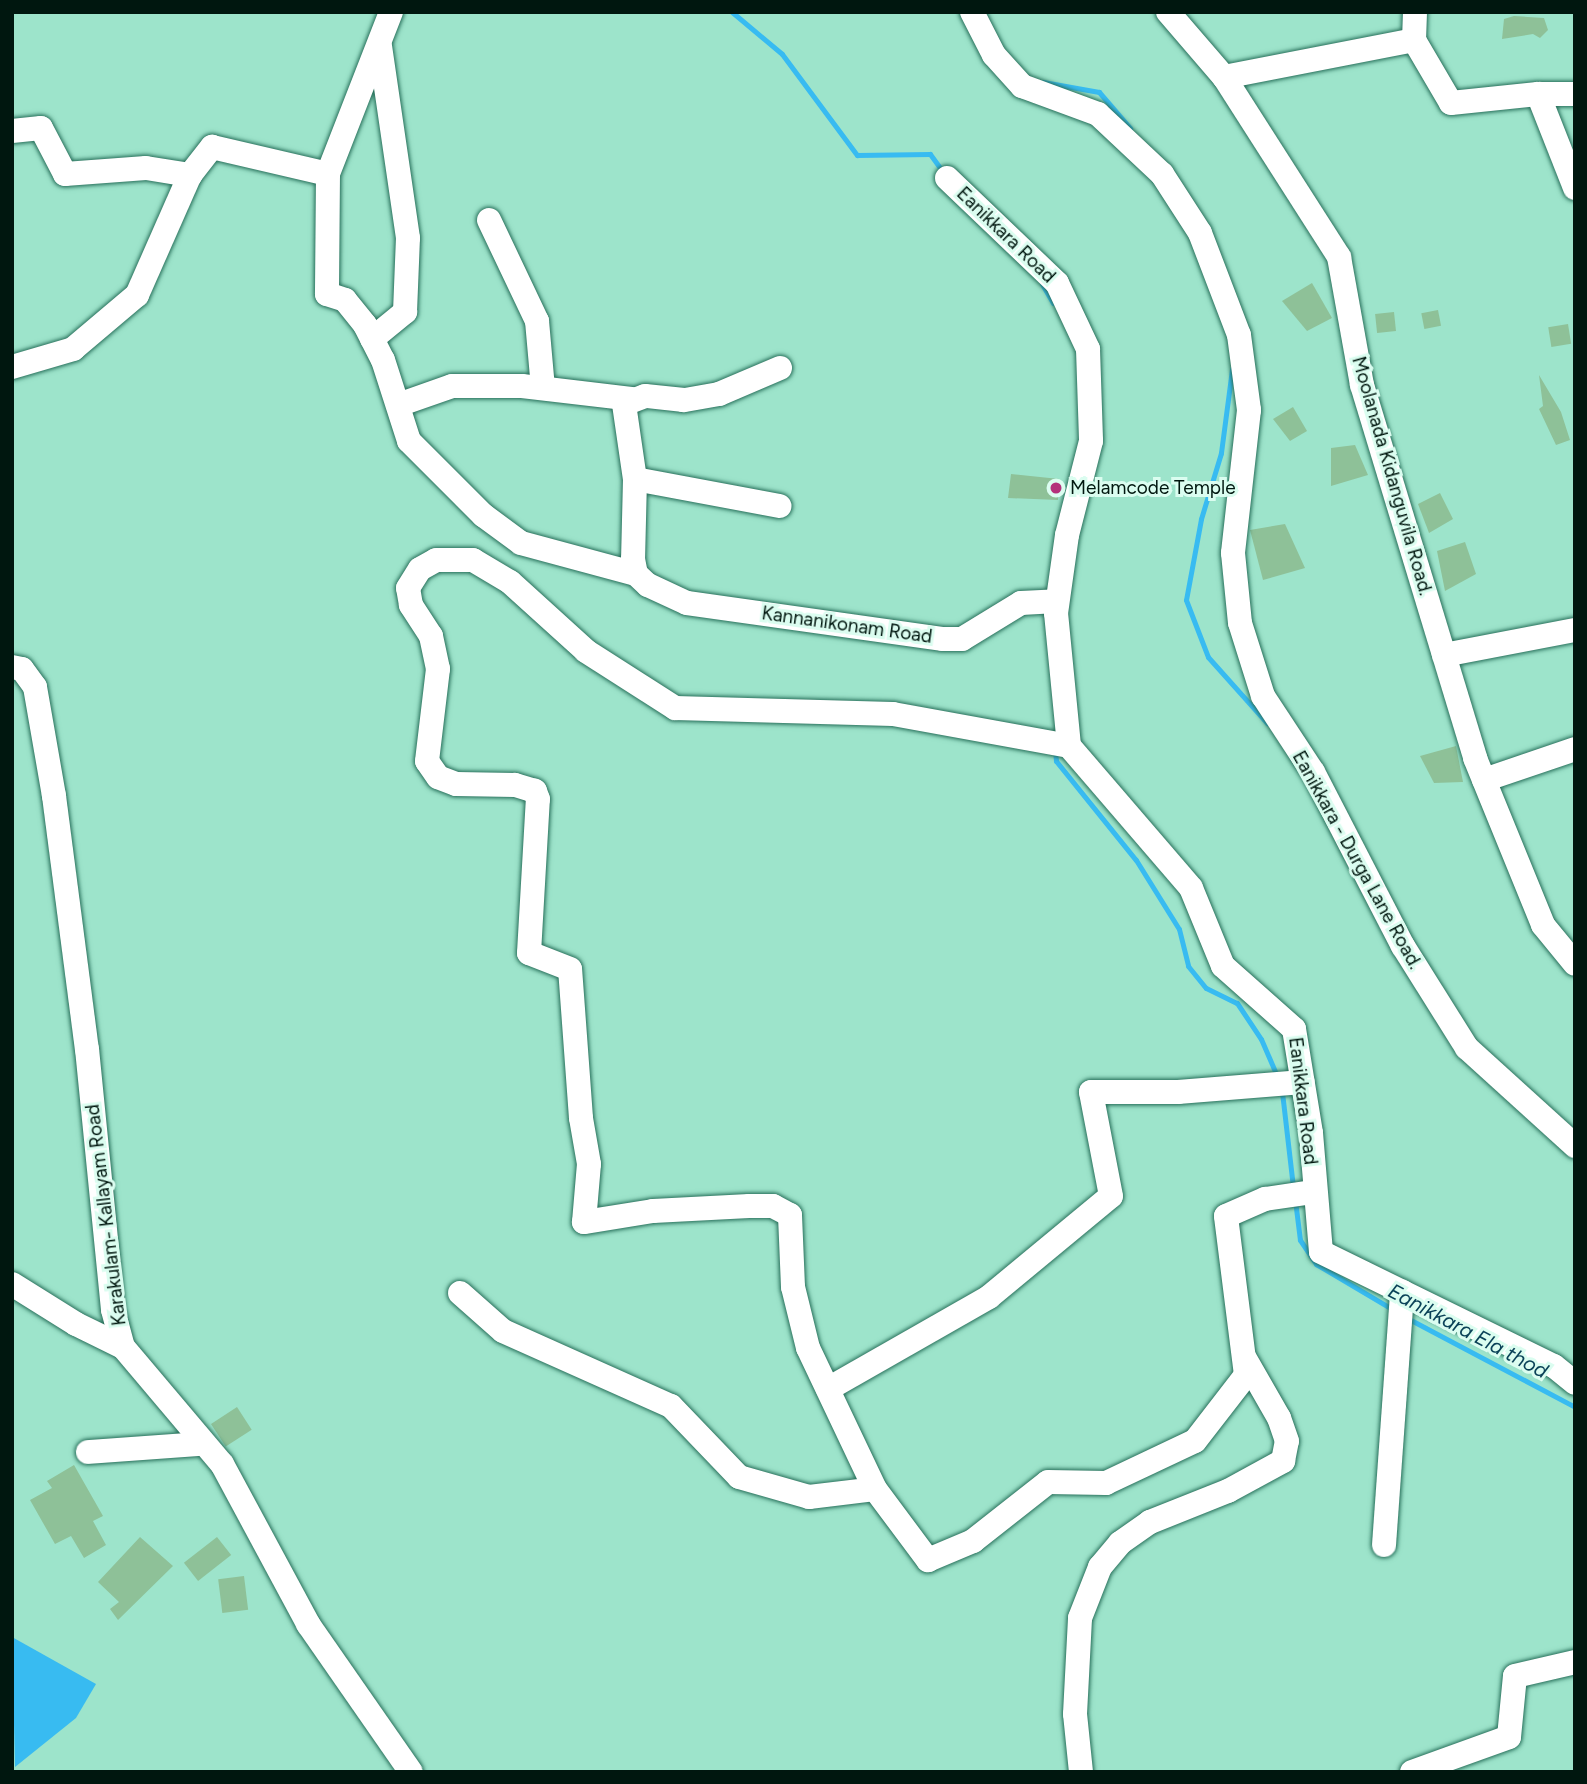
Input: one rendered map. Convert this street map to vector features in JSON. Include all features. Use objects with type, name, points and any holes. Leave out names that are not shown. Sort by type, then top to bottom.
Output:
[{"type":"street","name":"Kannanikonam Road","points":[[391,12],[328,174],[327,294],[353,308],[372,339],[409,441],[510,536],[522,543],[636,574],[665,595],[687,603],[943,639],[962,639],[1021,603],[1053,601]]},
{"type":"street","name":"Eanikkara - Durga Lane Road.","points":[[972,12],[994,55],[1022,86],[1098,114],[1162,174],[1200,233],[1239,335],[1249,410],[1233,553],[1240,623],[1263,696],[1313,772],[1403,946],[1467,1048],[1575,1146]]},
{"type":"street","name":"Moolanada Kidanguvila Road.","points":[[1168,12],[1224,77],[1339,257],[1362,385],[1484,780],[1543,925],[1575,964]]},
{"type":"street","points":[[1415,12],[1414,40],[1451,103],[1538,94],[1575,94]]},
{"type":"street","points":[[1224,77],[1414,40]]},
{"type":"street","points":[[372,339],[405,312],[408,238],[380,46]]},
{"type":"street","points":[[1538,94],[1575,188]]},
{"type":"street","points":[[12,131],[41,128],[65,174],[146,167],[190,175]]},
{"type":"street","points":[[12,367],[73,349],[137,295],[190,175],[212,147],[328,174]]},
{"type":"street","name":"Eanikkara Road","points":[[947,178],[1057,283],[1088,349],[1091,441],[1053,601],[1060,744],[1191,888],[1223,966],[1294,1029],[1303,1082],[1300,1194],[1321,1252],[1554,1366],[1575,1383]]},
{"type":"street","points":[[489,220],[537,321],[543,388]]},
{"type":"street","points":[[398,405],[452,386],[543,388],[633,399],[684,400],[719,394],[780,368]]},
{"type":"street","points":[[633,399],[624,404],[635,479],[632,542],[636,574]]},
{"type":"street","points":[[635,479],[779,506]]},
{"type":"street","points":[[1060,744],[893,715],[675,708],[586,650],[510,582],[473,560],[436,560],[420,569],[408,588],[411,605],[431,636],[438,669],[427,761],[438,776],[456,784],[515,785],[535,791],[538,799],[528,953],[570,969],[581,1118],[589,1164],[584,1222],[653,1211],[749,1206],[773,1206],[790,1215],[793,1287],[808,1348],[875,1489],[928,1560],[973,1541],[1048,1482],[1106,1483],[1195,1441],[1246,1375],[1226,1216],[1265,1199],[1300,1194]]},
{"type":"street","points":[[1444,655],[1575,630]]},
{"type":"street","name":"Karakulam- Kallayam Road","points":[[12,667],[22,669],[35,687],[54,796],[87,1049],[113,1310],[122,1347],[200,1444],[222,1464],[309,1624],[411,1772]]},
{"type":"street","points":[[1484,780],[1575,749]]},
{"type":"street","points":[[828,1389],[989,1297],[1111,1196],[1091,1092],[1178,1092],[1303,1082]]},
{"type":"street","points":[[12,1284],[76,1324],[122,1347]]},
{"type":"street","points":[[1384,1545],[1402,1292]]},
{"type":"street","points":[[460,1293],[503,1331],[671,1405],[739,1477],[809,1497],[875,1489]]},
{"type":"street","points":[[1081,1772],[1076,1714],[1080,1618],[1100,1567],[1121,1543],[1150,1522],[1228,1491],[1283,1461],[1287,1441],[1279,1418],[1243,1356]]},
{"type":"street","points":[[88,1452],[200,1444]]},
{"type":"street","points":[[1412,1772],[1509,1737],[1515,1676],[1575,1662]]},
{"type":"water","points":[[12,1637],[96,1684],[76,1718],[15,1767]]},
{"type":"building","points":[[1514,16],[1544,18],[1548,30],[1540,38],[1533,34],[1502,39],[1504,19]]},
{"type":"building","points":[[1312,283],[1332,318],[1307,331],[1282,301]]},
{"type":"building","points":[[1438,310],[1441,326],[1424,329],[1421,313]]},
{"type":"building","points":[[1394,312],[1396,331],[1377,333],[1375,314]]},
{"type":"building","points":[[1568,324],[1571,344],[1551,347],[1548,327]]},
{"type":"building","points":[[1539,375],[1561,412],[1570,440],[1556,445],[1539,409],[1543,406]]},
{"type":"building","points":[[1293,407],[1307,431],[1290,441],[1273,419]]},
{"type":"building","points":[[1355,445],[1368,475],[1331,486],[1331,448]]},
{"type":"building","name":"Melamcode Temple","points":[[1011,474],[1059,479],[1058,500],[1008,498]]},
{"type":"building","points":[[1440,493],[1453,519],[1429,533],[1418,504]]},
{"type":"building","points":[[1285,524],[1305,568],[1263,580],[1250,530]]},
{"type":"building","points":[[1465,542],[1476,574],[1445,591],[1437,551]]},
{"type":"building","points":[[1456,746],[1463,782],[1434,783],[1420,756]]},
{"type":"building","points":[[237,1407],[252,1430],[226,1447],[211,1424]]},
{"type":"building","points":[[74,1465],[103,1516],[93,1521],[106,1545],[84,1558],[71,1536],[55,1544],[30,1500],[52,1488],[47,1481]]},
{"type":"building","points":[[140,1537],[173,1566],[118,1620],[110,1609],[119,1602],[98,1582]]},
{"type":"building","points":[[217,1537],[231,1555],[198,1581],[184,1563]]},
{"type":"building","points":[[244,1576],[248,1610],[222,1613],[218,1579]]},
{"type":"waterway","name":"Eanikkara Ela thod","points":[[732,12],[782,54],[857,155],[930,154],[944,173]]},
{"type":"waterway","points":[[1043,82],[1099,92],[1130,128]]},
{"type":"waterway","name":"Eanikkara Ela thod","points":[[1042,284],[1053,303]]},
{"type":"waterway","points":[[1232,369],[1221,453],[1201,519],[1186,600],[1208,657],[1267,723]]},
{"type":"waterway","name":"Eanikkara Ela thod","points":[[1055,751],[1056,761],[1136,860],[1179,929],[1188,966],[1206,988],[1237,1003],[1261,1039],[1277,1076]]},
{"type":"waterway","name":"Eanikkara Ela thod","points":[[1282,1092],[1293,1187]]},
{"type":"waterway","name":"Eanikkara Ela thod","points":[[1295,1200],[1300,1240],[1316,1264],[1392,1309]]},
{"type":"waterway","name":"Eanikkara Ela thod","points":[[1407,1318],[1575,1407]]},
{"type":"place","name":"Melamcode Temple","points":[[1056,488]]}]
